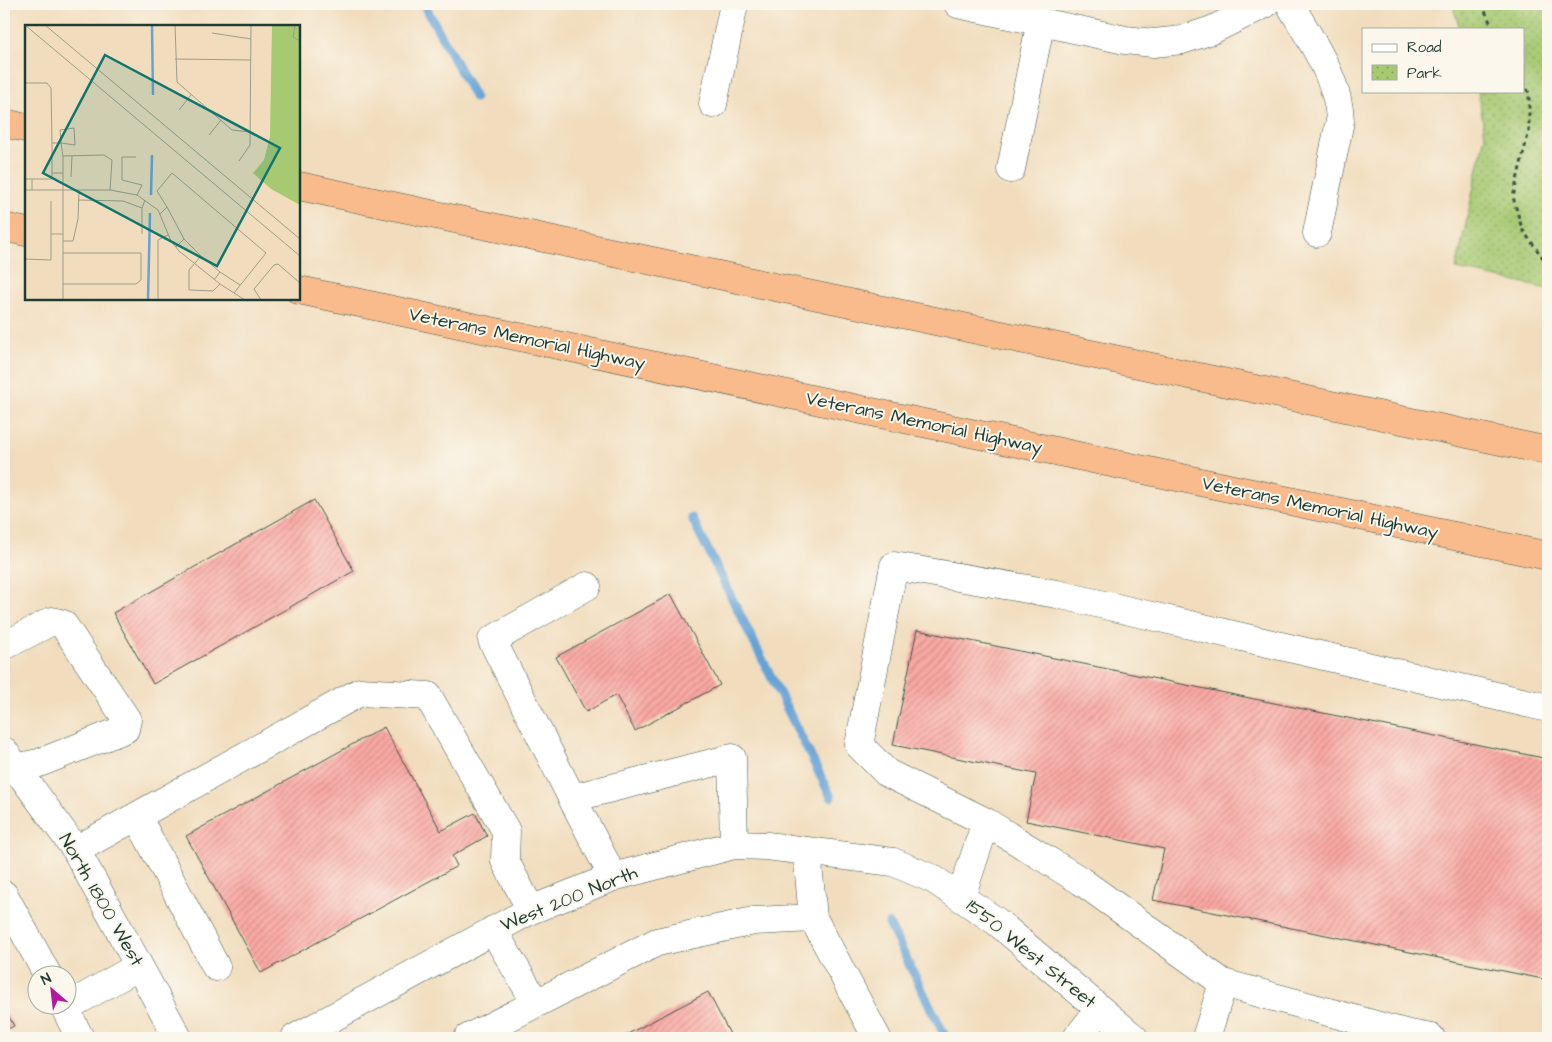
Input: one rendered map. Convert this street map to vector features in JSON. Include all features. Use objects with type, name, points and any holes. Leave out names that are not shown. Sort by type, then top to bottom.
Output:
[{"type":"highway","points":[[4,123],[25,128]]},
{"type":"highway","points":[[300,186],[1548,451]]},
{"type":"highway","points":[[4,227],[25,232]]},
{"type":"highway","name":"Veterans Memorial Highway","points":[[300,290],[1548,556]]},
{"type":"street","points":[[714,104],[734,4]]},
{"type":"street","points":[[958,4],[1125,40],[1154,44],[1182,40],[1212,30],[1264,4]]},
{"type":"street","points":[[1290,4],[1333,84],[1340,104],[1340,121],[1317,233]]},
{"type":"street","points":[[1011,168],[1040,21]]},
{"type":"street","points":[[1413,1037],[1223,983],[1081,881],[986,822],[887,773],[858,745],[894,566],[1057,594],[1548,708]]},
{"type":"street","points":[[587,586],[492,640],[613,877]]},
{"type":"street","points":[[4,646],[52,621],[63,624],[127,720],[125,729],[39,763],[7,764]]},
{"type":"street","points":[[76,850],[360,692],[428,696],[506,831],[504,861],[532,910]]},
{"type":"street","points":[[572,798],[732,758],[734,845]]},
{"type":"street","name":"North 1800 West","points":[[7,764],[76,850],[178,1038]]},
{"type":"street","points":[[137,816],[216,967]]},
{"type":"street","points":[[961,897],[986,822]]},
{"type":"street","name":"West 200 North","points":[[308,1035],[493,930],[532,910],[613,877],[734,845],[766,846],[807,852]]},
{"type":"street","points":[[807,852],[814,918],[877,1038]]},
{"type":"street","name":"1550 West Street","points":[[807,852],[893,862],[934,879],[996,921],[1134,1038]]},
{"type":"street","points":[[4,895],[42,964]]},
{"type":"street","points":[[468,1038],[656,942],[754,921],[814,918]]},
{"type":"street","points":[[493,930],[536,1003]]},
{"type":"street","points":[[78,999],[139,966]]},
{"type":"street","points":[[1206,1038],[1223,983]]},
{"type":"street","points":[[1076,1038],[1099,1010]]},
{"type":"street","points":[[68,1014],[80,1038]]},
{"type":"path","points":[[1482,4],[1493,28]]},
{"type":"path","points":[[1524,84],[1529,93],[1529,130],[1513,197],[1522,229],[1548,266]]},
{"type":"green space","points":[[1452,4],[1548,4],[1548,289],[1456,269],[1485,135],[1478,92],[1524,92],[1524,28],[1460,28]]},
{"type":"building","points":[[314,500],[354,571],[153,684],[113,613]]},
{"type":"building","points":[[671,594],[720,685],[635,731],[616,695],[586,712],[556,657]]},
{"type":"building","points":[[917,630],[1548,759],[1548,980],[1153,900],[1164,849],[1026,821],[1036,774],[893,745]]},
{"type":"building","points":[[384,727],[441,831],[475,813],[487,836],[452,856],[457,866],[261,973],[186,836]]},
{"type":"building","points":[[708,992],[732,1038],[620,1038]]},
{"type":"building","points":[[4,1008],[14,1026],[4,1031]]},
{"type":"waterway","points":[[424,4],[475,98]]},
{"type":"waterway","points":[[692,518],[831,797]]},
{"type":"waterway","points":[[889,924],[946,1038]]}]
